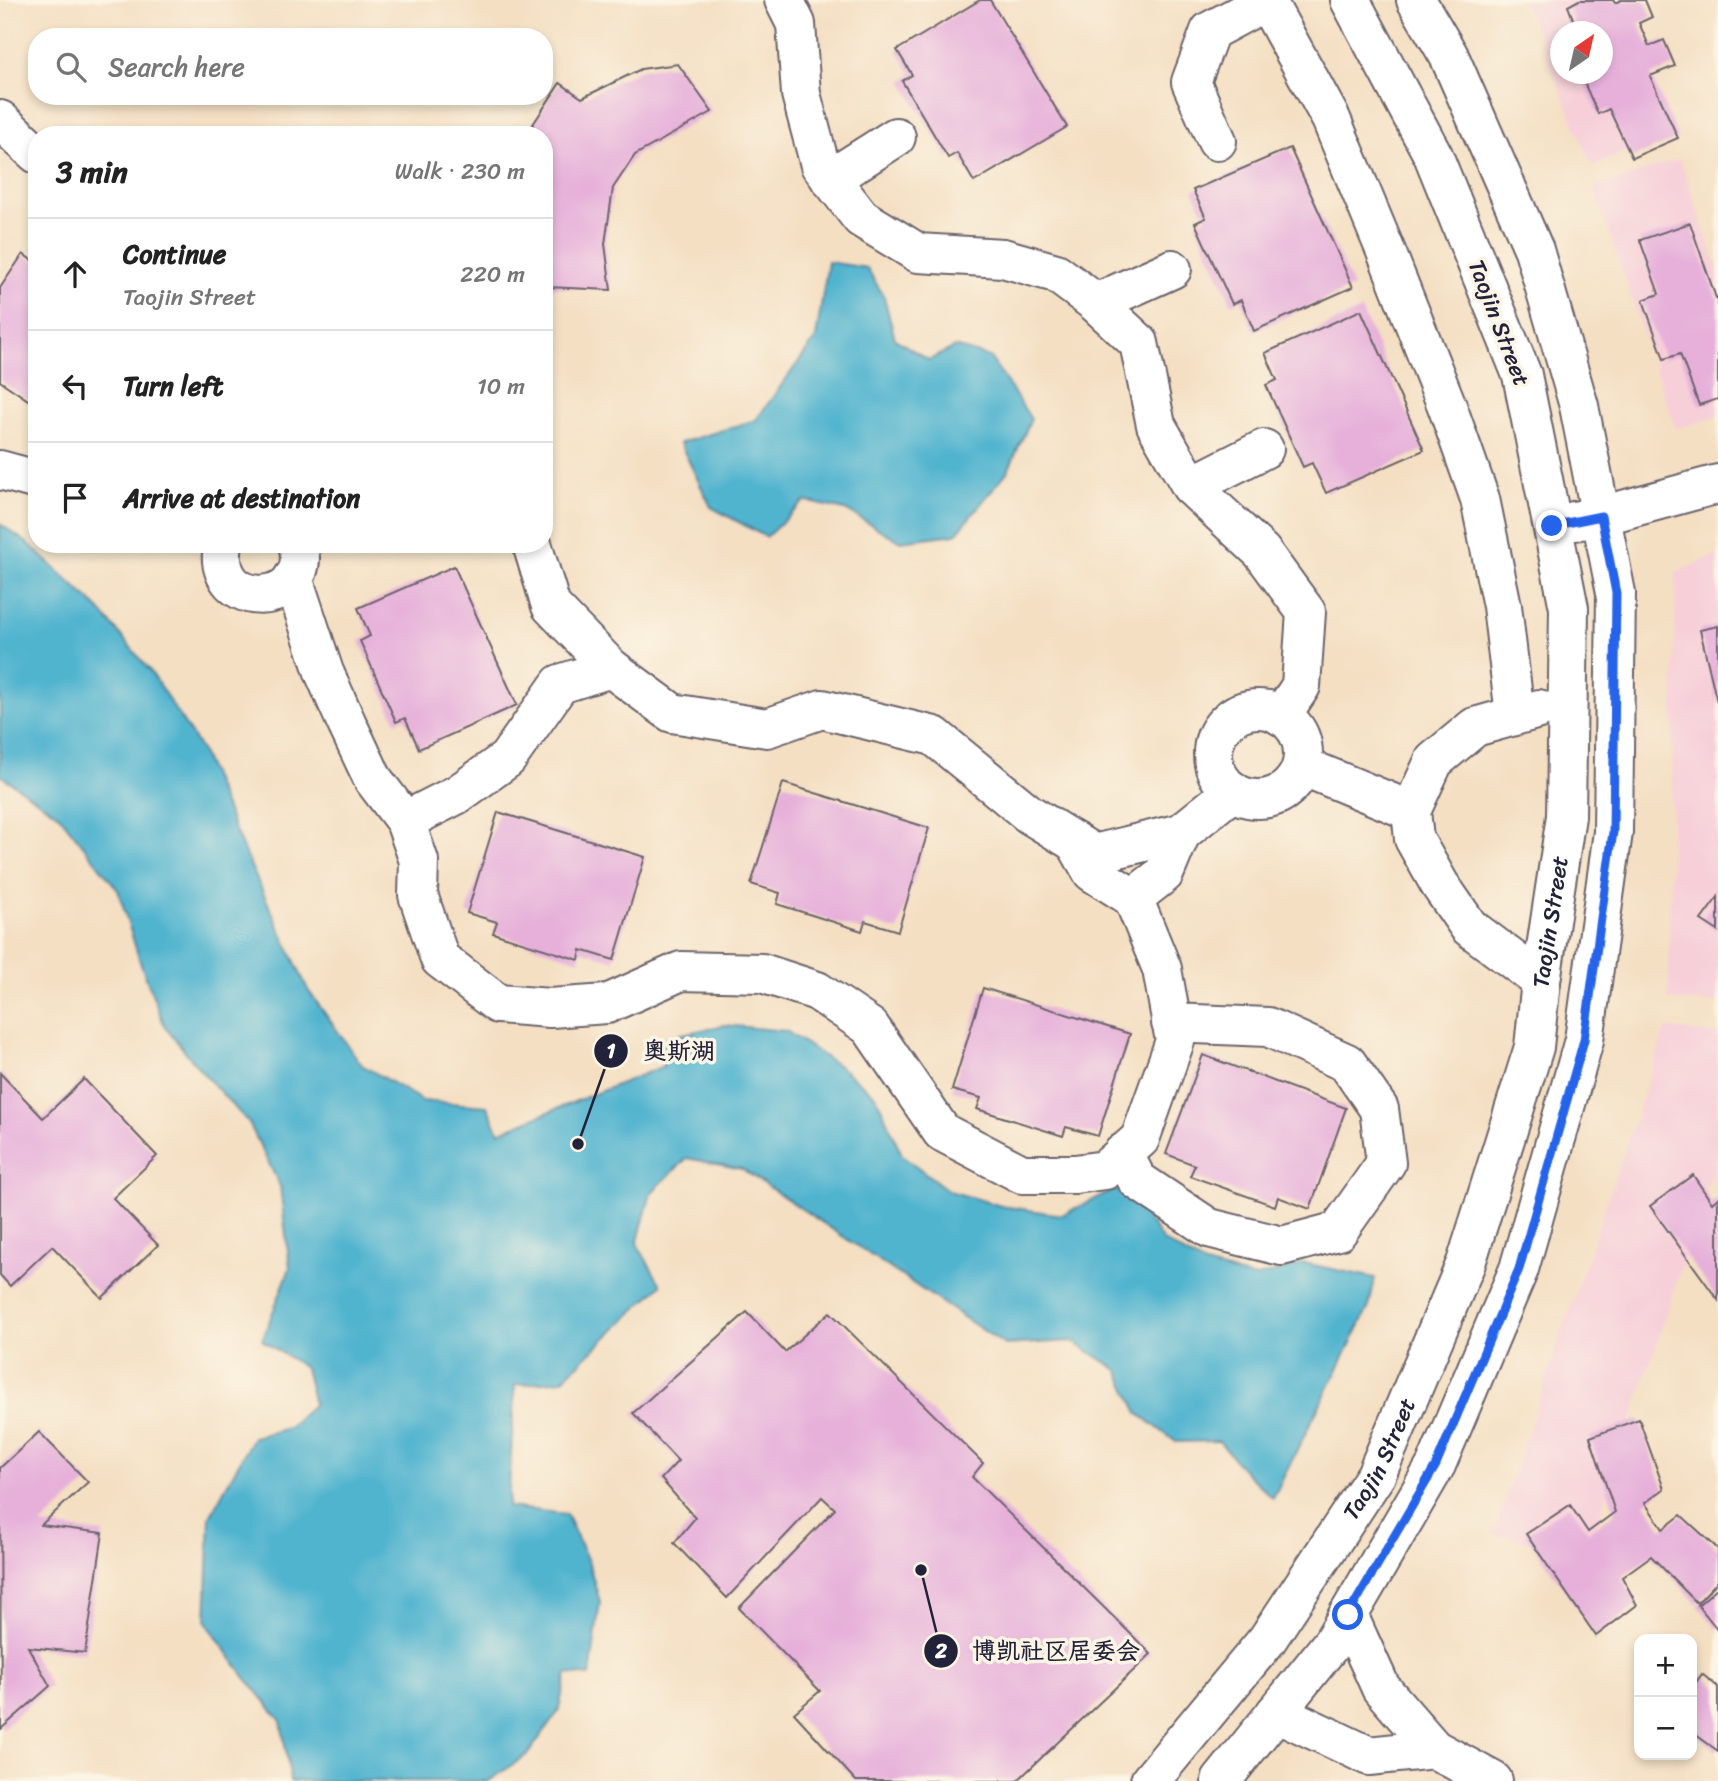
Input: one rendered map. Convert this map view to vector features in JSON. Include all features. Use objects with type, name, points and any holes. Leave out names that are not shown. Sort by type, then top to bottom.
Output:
[{"type":"street","points":[[784,0],[796,24],[801,94],[820,166],[861,218],[918,253],[1003,258],[1056,273],[1096,303],[1139,343],[1156,425],[1191,486],[1262,551],[1306,612],[1301,686],[1281,716]]},
{"type":"street","points":[[1217,141],[1191,82],[1210,31],[1266,0],[1331,119],[1437,381],[1480,499],[1503,606],[1515,715]]},
{"type":"street","name":"Taojin Street","points":[[1150,1781],[1267,1640],[1376,1475],[1466,1263],[1534,1047],[1541,981],[1566,816],[1569,608],[1522,375],[1433,155],[1350,0]]},
{"type":"street","points":[[1221,1781],[1332,1643],[1436,1465],[1519,1269],[1584,1040],[1613,832],[1616,593],[1579,406],[1534,250],[1450,57],[1416,0]]},
{"type":"street","points":[[830,179],[896,137]]},
{"type":"street","points":[[1096,303],[1172,269]]},
{"type":"street","points":[[1191,486],[1264,449]]},
{"type":"street","points":[[0,470],[28,478]]},
{"type":"street","points":[[1552,526],[1601,516],[1718,484]]},
{"type":"street","points":[[222,553],[223,568],[228,579],[248,594],[260,596],[284,588],[295,561]]},
{"type":"street","points":[[535,553],[551,606],[611,668],[672,713],[767,728],[822,709],[934,736],[1029,814],[1094,854],[1181,833],[1233,791]]},
{"type":"street","points":[[295,561],[324,672],[373,779],[405,821],[419,861],[418,895],[440,959],[498,1004],[550,1008],[607,1004],[681,971],[762,973],[817,991],[870,1027],[942,1132],[1022,1174],[1075,1174],[1105,1170],[1140,1139],[1175,1041],[1162,969],[1133,898],[1092,872],[1075,842]]},
{"type":"street","points":[[405,821],[458,794],[507,759],[560,684],[611,668]]},
{"type":"street","points":[[1541,981],[1469,927],[1440,885],[1414,839],[1411,811],[1434,761],[1475,727],[1568,701]]},
{"type":"street","points":[[1252,710],[1267,710],[1293,725],[1304,751],[1302,766],[1287,789],[1274,796],[1246,798],[1233,791],[1222,780],[1215,766],[1213,751],[1225,724],[1237,715],[1252,710]]},
{"type":"street","points":[[1302,766],[1411,811]]},
{"type":"street","points":[[1133,898],[1164,874],[1181,833]]},
{"type":"street","points":[[1123,1153],[1137,1181],[1209,1228],[1282,1246],[1338,1231],[1386,1163],[1379,1109],[1347,1063],[1268,1027],[1171,1023]]},
{"type":"street","points":[[1348,1615],[1381,1688],[1434,1749],[1493,1781]]},
{"type":"street","points":[[1267,1640],[1307,1673]]},
{"type":"street","points":[[1276,1712],[1369,1756],[1434,1749]]},
{"type":"shaded area","points":[[1522,0],[1622,0],[1674,129],[1592,167],[1558,84],[1613,84],[1613,21],[1550,21],[1550,64]]},
{"type":"shaded area","points":[[1680,159],[1718,270],[1718,416],[1676,429],[1594,188]]},
{"type":"shaded area","points":[[1718,554],[1718,1003],[1668,1000],[1676,573]]},
{"type":"shaded area","points":[[1666,1028],[1718,1035],[1718,1155],[1587,1555],[1493,1534]]},
{"type":"water","points":[[828,262],[867,268],[884,297],[895,339],[929,360],[955,347],[990,357],[1031,419],[1008,471],[956,534],[900,541],[845,510],[805,501],[766,537],[711,507],[680,443],[756,420],[816,338]]},
{"type":"water","points":[[0,524],[28,543],[28,553],[39,553],[99,609],[151,672],[201,750],[308,990],[362,1065],[423,1101],[487,1106],[499,1132],[664,1066],[654,1048],[668,1037],[725,1025],[786,1031],[840,1067],[876,1096],[902,1155],[949,1191],[1002,1206],[1062,1215],[1114,1190],[1130,1194],[1163,1241],[1205,1265],[1255,1278],[1304,1263],[1375,1278],[1369,1307],[1273,1498],[1246,1473],[1219,1441],[1176,1442],[1138,1413],[1118,1370],[1072,1341],[1005,1345],[742,1169],[687,1158],[651,1193],[637,1244],[661,1285],[562,1380],[515,1385],[508,1507],[566,1514],[588,1561],[600,1602],[590,1676],[567,1674],[558,1712],[528,1754],[489,1781],[290,1781],[281,1721],[206,1622],[210,1516],[253,1437],[288,1428],[314,1404],[305,1368],[262,1340],[290,1268],[280,1186],[249,1123],[165,1027],[141,965],[118,890],[59,815],[0,775]]},
{"type":"building","points":[[980,0],[990,0],[1067,127],[974,182],[957,153],[948,158],[902,81],[912,75],[897,50]]},
{"type":"building","points":[[1579,0],[1613,0],[1615,3],[1621,0],[1645,0],[1652,17],[1639,23],[1649,46],[1664,40],[1675,66],[1650,76],[1678,138],[1632,158],[1609,109],[1598,114],[1584,84],[1613,84],[1613,21],[1574,21],[1568,6]]},
{"type":"building","points":[[678,64],[712,112],[635,155],[613,188],[605,244],[611,290],[553,287],[553,126],[532,126],[546,105],[553,105],[553,94],[560,83],[582,98],[641,69]]},
{"type":"building","points":[[1290,148],[1353,287],[1254,331],[1241,300],[1232,304],[1195,223],[1206,218],[1193,190]]},
{"type":"building","points":[[1690,223],[1716,298],[1718,297],[1718,399],[1699,405],[1680,354],[1664,359],[1643,300],[1659,294],[1640,240]]},
{"type":"building","points":[[23,254],[28,258],[28,400],[0,381],[0,288]]},
{"type":"building","points":[[1361,310],[1424,450],[1326,493],[1312,463],[1303,467],[1266,385],[1277,380],[1265,353]]},
{"type":"building","points":[[454,566],[517,705],[419,749],[405,718],[396,722],[360,641],[370,636],[358,608]]},
{"type":"building","points":[[1718,626],[1718,702],[1717,702],[1700,630]]},
{"type":"building","points":[[783,783],[929,828],[898,931],[865,921],[862,931],[777,904],[780,893],[751,884]]},
{"type":"building","points":[[498,812],[645,857],[614,960],[581,950],[579,960],[493,933],[497,922],[467,913]]},
{"type":"building","points":[[1718,897],[1718,931],[1701,920]]},
{"type":"building","points":[[983,988],[1130,1034],[1098,1136],[1066,1127],[1063,1136],[977,1109],[981,1098],[952,1090]]},
{"type":"building","points":[[1203,1055],[1346,1108],[1310,1209],[1278,1197],[1275,1206],[1190,1176],[1195,1165],[1166,1154]]},
{"type":"building","points":[[0,1073],[43,1118],[84,1079],[157,1156],[113,1198],[158,1245],[102,1298],[52,1246],[10,1286],[0,1275]]},
{"type":"building","points":[[1693,1175],[1712,1203],[1718,1198],[1718,1300],[1650,1206]]},
{"type":"building","points":[[747,1312],[785,1352],[830,1312],[983,1463],[972,1477],[1151,1654],[1017,1781],[856,1781],[794,1713],[820,1691],[739,1608],[835,1509],[822,1497],[727,1598],[674,1543],[695,1518],[661,1479],[678,1461],[633,1413]]},
{"type":"building","points":[[1639,1419],[1664,1489],[1645,1503],[1663,1529],[1681,1515],[1718,1549],[1718,1581],[1697,1603],[1651,1556],[1622,1577],[1637,1605],[1596,1636],[1526,1534],[1570,1505],[1588,1532],[1615,1512],[1590,1437]]},
{"type":"building","points":[[39,1432],[88,1482],[41,1525],[103,1533],[85,1653],[28,1647],[50,1686],[1,1729],[0,1468]]},
{"type":"building","points":[[1718,1587],[1718,1630],[1698,1605]]},
{"type":"building","points":[[1702,1674],[1718,1687],[1718,1751],[1697,1736],[1697,1681]]},
{"type":"place","name":"奥斯湖","points":[[578,1144]]},
{"type":"place","name":"博凯社区居委会","points":[[921,1570]]},
{"type":"route","points":[[1348,1615],[1436,1465],[1519,1269],[1584,1040],[1613,832],[1616,593],[1601,516],[1552,526]]}]
